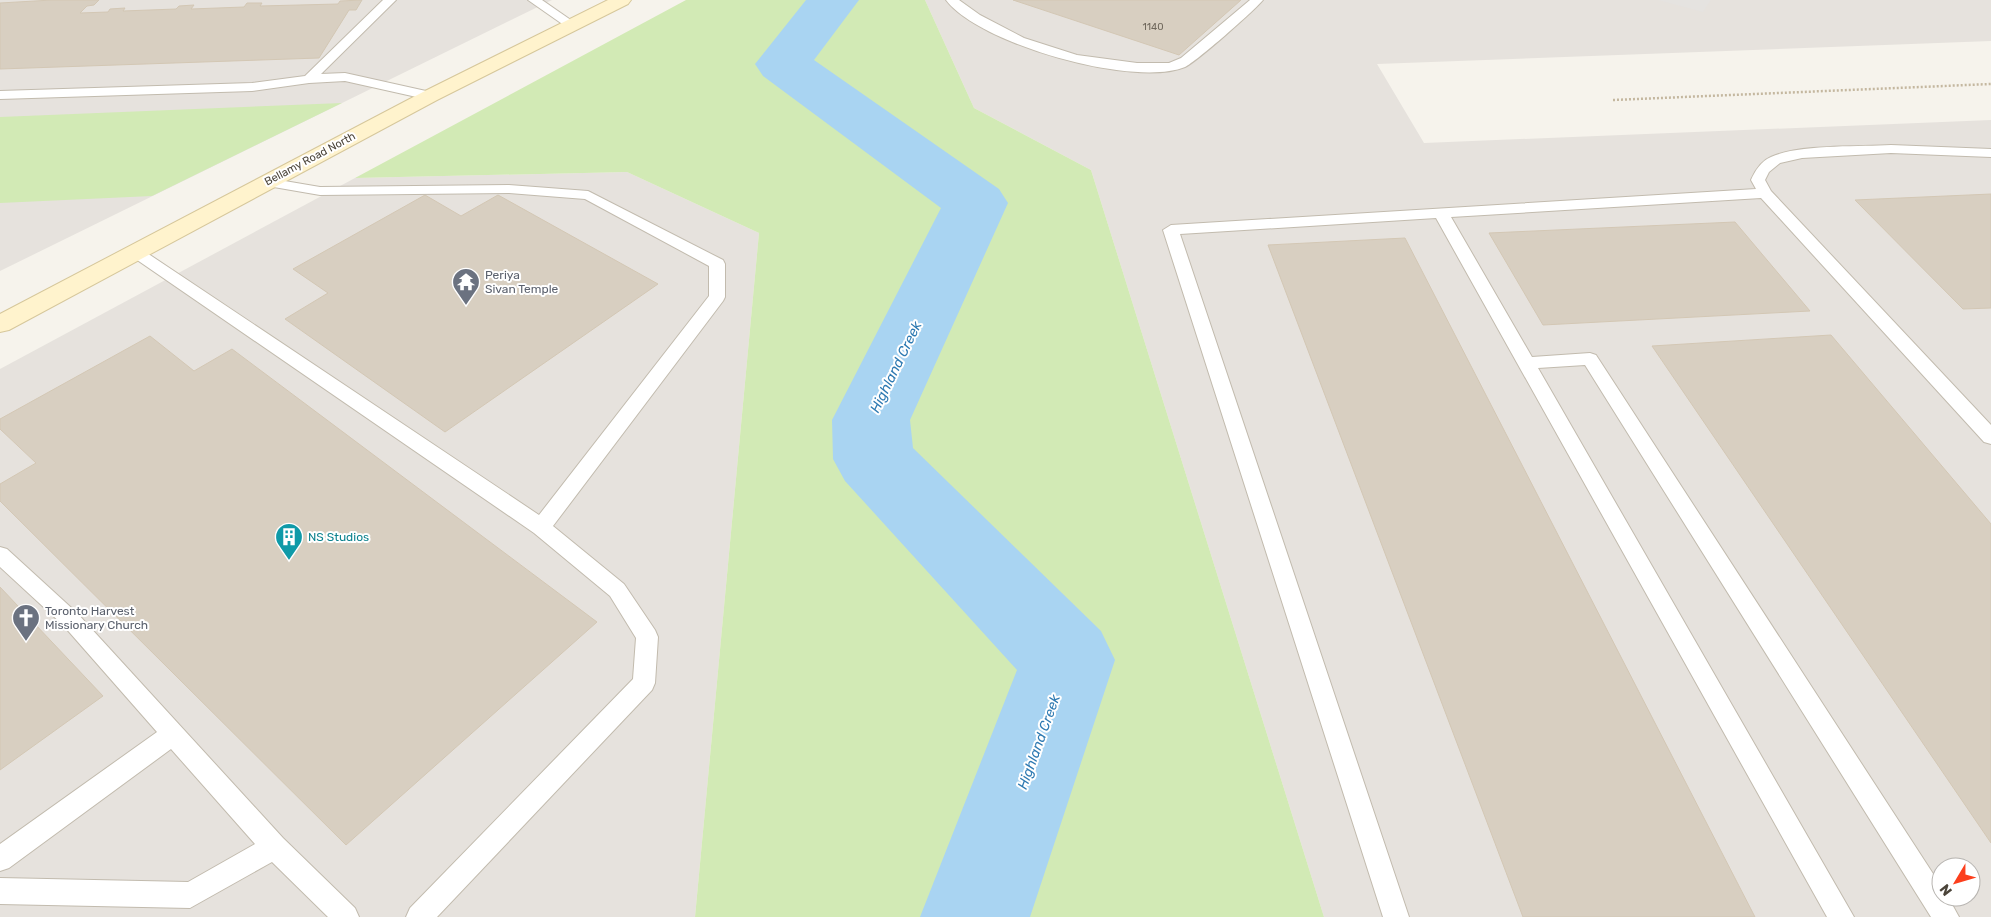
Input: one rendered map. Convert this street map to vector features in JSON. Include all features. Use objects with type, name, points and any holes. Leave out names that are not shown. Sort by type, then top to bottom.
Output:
[{"type":"street","name":"Bellamy Road North","points":[[0,324],[430,96],[622,0]]},
{"type":"lane","points":[[309,79],[390,0]]},
{"type":"lane","points":[[534,0],[572,25]]},
{"type":"lane","points":[[952,0],[1006,35],[1040,49],[1073,59],[1108,65],[1158,68],[1172,67],[1186,61],[1256,0]]},
{"type":"lane","points":[[0,95],[252,87],[309,79],[345,77],[430,96]]},
{"type":"lane","points":[[1991,153],[1890,149],[1802,154],[1775,160],[1763,170],[1758,180],[1765,193],[1991,437]]},
{"type":"lane","points":[[267,182],[320,191],[509,189],[588,195],[717,264],[717,297],[541,527]]},
{"type":"lane","points":[[1396,917],[1171,230],[1765,193]]},
{"type":"lane","points":[[1441,213],[1841,917]]},
{"type":"lane","points":[[135,253],[541,527],[617,590],[647,638],[644,683],[419,917]]},
{"type":"lane","points":[[1526,363],[1590,359],[1946,917]]},
{"type":"lane","points":[[0,555],[70,619],[274,847],[346,917]]},
{"type":"lane","points":[[0,859],[173,734]]},
{"type":"lane","points":[[0,891],[190,894],[274,847]]},
{"type":"path","points":[[1613,100],[1991,84]]},
{"type":"shaded area","points":[[0,0],[552,0],[0,271]]},
{"type":"shaded area","points":[[925,0],[1991,0],[1991,41],[1377,64],[1424,143],[1991,120],[1991,917],[1324,917],[1091,170],[974,108]]},
{"type":"shaded area","points":[[1658,0],[1711,0],[1703,12]]},
{"type":"shaded area","points":[[627,172],[759,233],[695,917],[0,917],[0,369],[355,178]]},
{"type":"green space","points":[[686,0],[925,0],[974,108],[1091,170],[1324,917],[695,917],[759,233],[627,172],[355,178]]},
{"type":"green space","points":[[342,103],[152,196],[0,203],[0,117]]},
{"type":"building","points":[[99,0],[94,5],[87,6],[80,13],[108,12],[110,9],[125,8],[123,11],[176,9],[179,6],[194,5],[191,9],[244,7],[247,3],[262,3],[260,6],[338,4],[340,1],[362,0],[356,10],[349,10],[319,58],[0,69],[0,3]]},
{"type":"building","points":[[1013,0],[1241,0],[1179,55]]},
{"type":"building","points":[[1991,194],[1991,308],[1963,309],[1855,200]]},
{"type":"building","name":"Periya Sivan Temple","points":[[425,195],[461,216],[498,195],[658,284],[445,432],[285,319],[328,293],[293,269]]},
{"type":"building","points":[[1735,222],[1810,311],[1543,325],[1489,233]]},
{"type":"building","points":[[1405,238],[1755,917],[1523,917],[1268,245]]},
{"type":"building","points":[[1831,335],[1991,524],[1991,843],[1652,346]]},
{"type":"building","name":"NS Studios","points":[[150,336],[194,371],[232,349],[597,622],[346,845],[0,501],[0,484],[36,463],[0,429],[0,419]]},
{"type":"building","name":"Toronto Harvest Missionary Church","points":[[0,587],[103,696],[0,770]]},
{"type":"waterway","name":"Highland Creek","points":[[833,0],[783,64],[976,203],[871,420],[874,459],[1068,660],[975,917]]},
{"type":"place","name":"Periya Sivan Temple","points":[[466,306]]},
{"type":"place","name":"NS Studios","points":[[289,561]]},
{"type":"place","name":"Toronto Harvest Missionary Church","points":[[26,642]]}]
